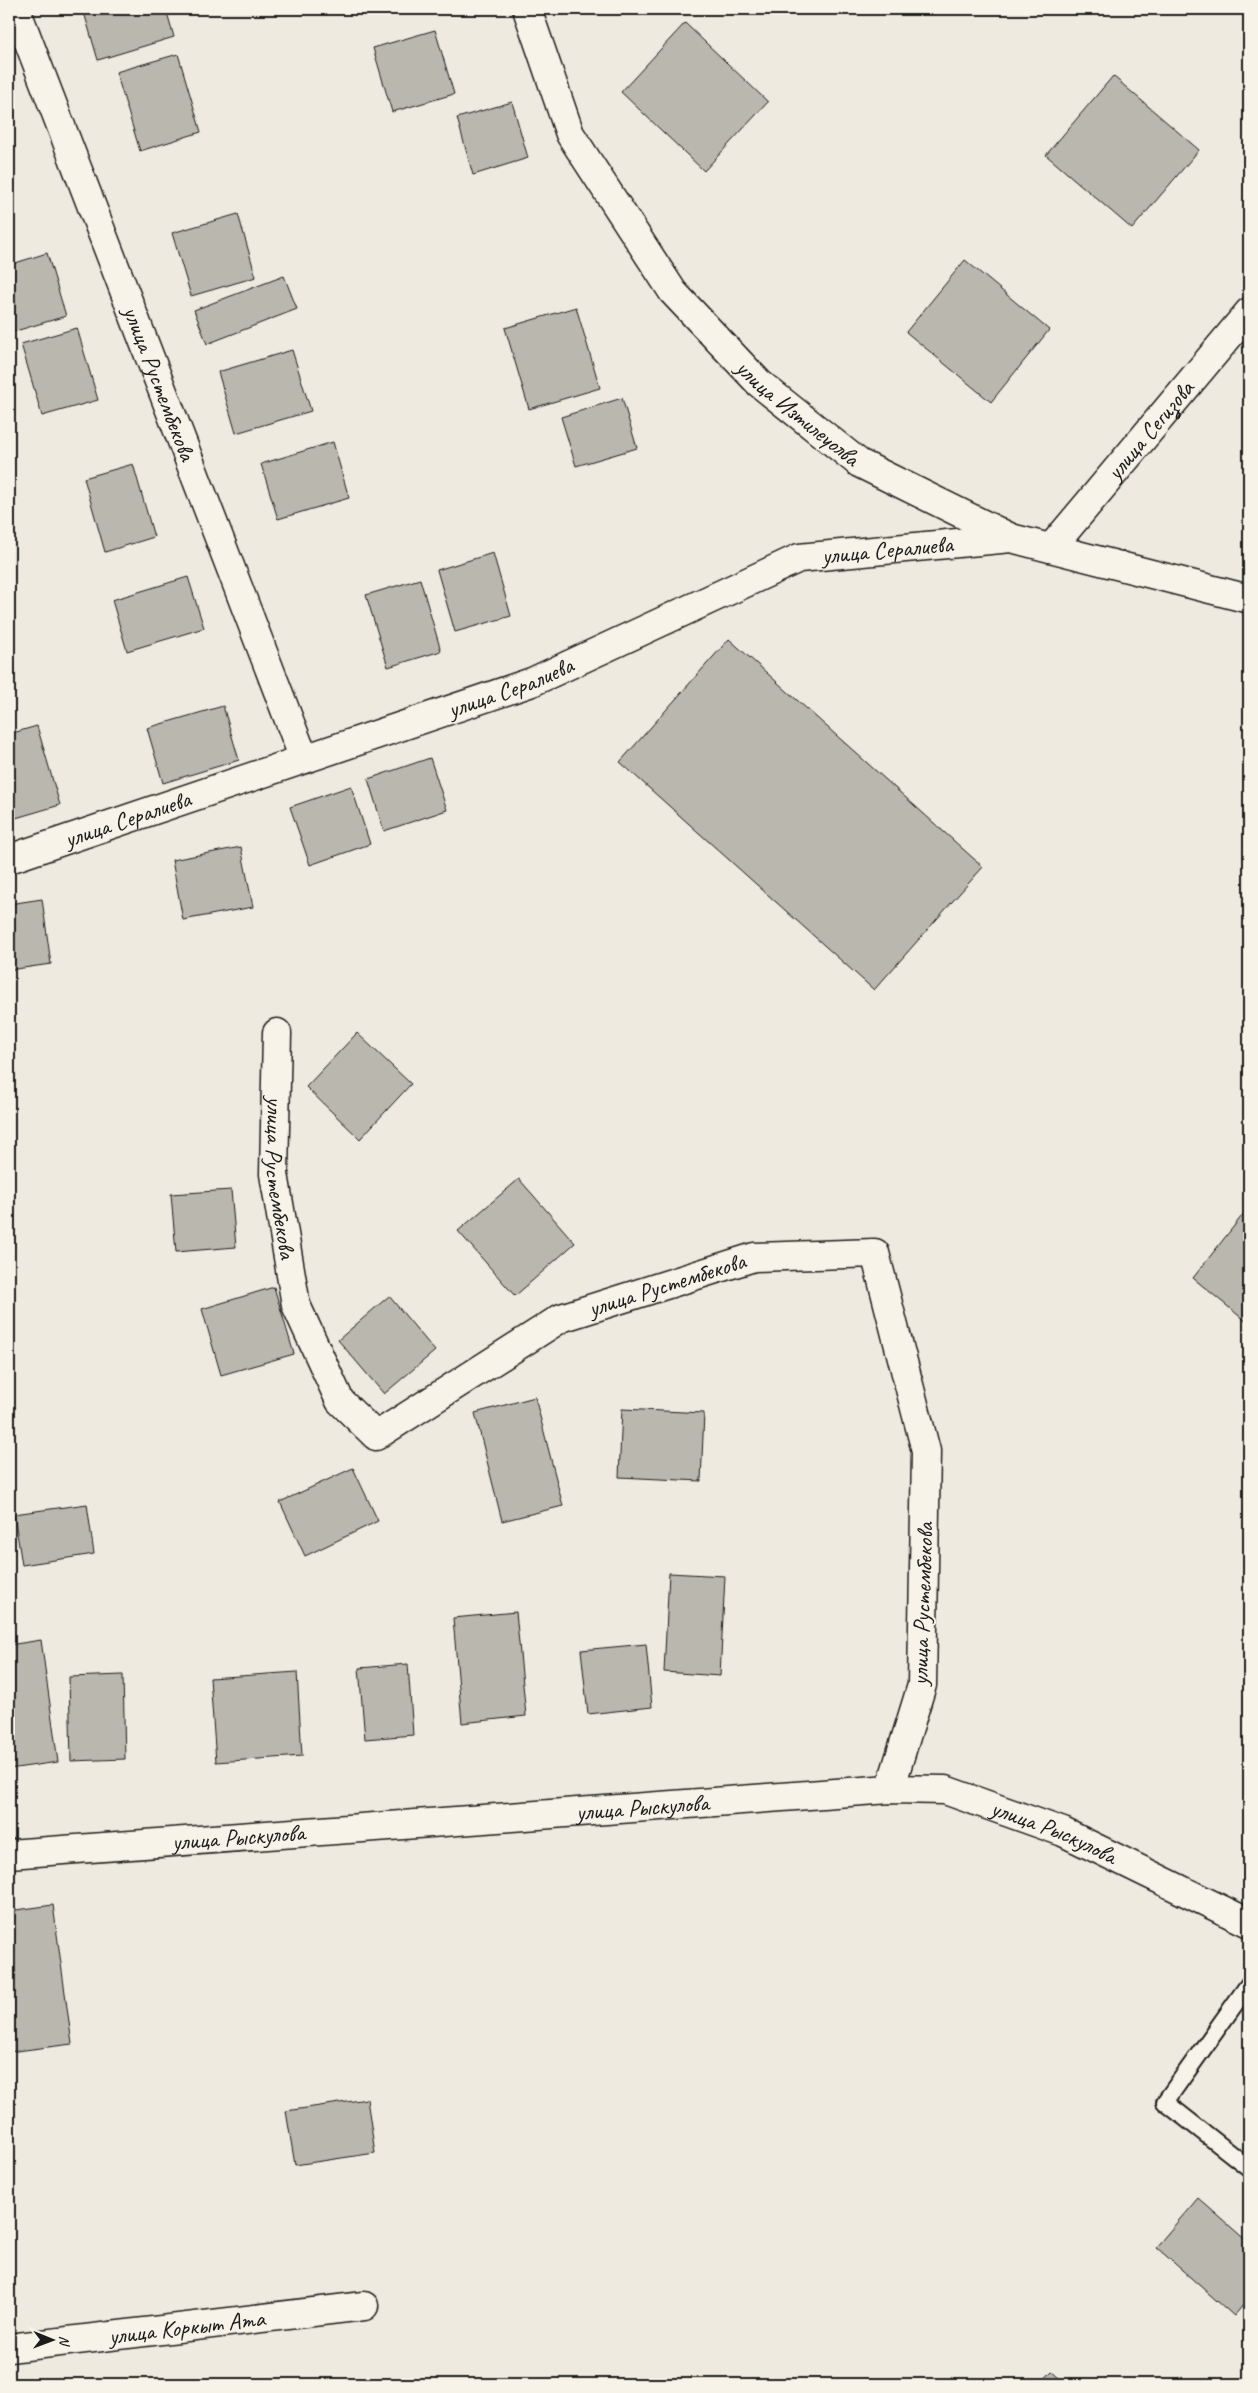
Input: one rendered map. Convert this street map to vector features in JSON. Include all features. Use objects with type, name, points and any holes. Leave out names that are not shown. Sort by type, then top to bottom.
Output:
[{"type":"street","name":"улица Рустембекова","points":[[16,9],[304,759]]},
{"type":"street","name":"улица Изтилеуолва","points":[[527,9],[570,134],[673,292],[758,382],[859,463],[1011,538],[1249,599]]},
{"type":"street","name":"улица Сегизова","points":[[1051,548],[1249,312]]},
{"type":"street","name":"улица Сералиева","points":[[9,859],[532,682],[799,558],[1011,538]]},
{"type":"street","name":"улица Рустембекова","points":[[277,1033],[274,1174],[296,1305],[340,1401],[376,1436],[561,1318],[754,1257],[875,1254],[926,1451],[922,1685],[890,1789]]},
{"type":"street","name":"улица Рыскулова","points":[[9,1854],[890,1789],[945,1790],[1063,1832],[1249,1923]]},
{"type":"street","name":"улица Коркыт Ата","points":[[9,2348],[364,2306]]},
{"type":"lane","points":[[1249,1984],[1165,2102],[1249,2168]]},
{"type":"building","points":[[83,9],[166,9],[174,37],[98,60]]},
{"type":"building","points":[[685,23],[768,102],[704,171],[621,92]]},
{"type":"building","points":[[435,30],[454,94],[392,112],[373,48]]},
{"type":"building","points":[[178,54],[201,132],[140,151],[116,72]]},
{"type":"building","points":[[1113,76],[1199,150],[1132,229],[1046,155]]},
{"type":"building","points":[[512,102],[528,158],[473,175],[457,118]]},
{"type":"building","points":[[238,214],[256,277],[191,296],[172,233]]},
{"type":"building","points":[[47,253],[66,316],[9,333],[9,265]]},
{"type":"building","points":[[965,260],[1049,330],[991,402],[906,332]]},
{"type":"building","points":[[284,276],[297,309],[207,344],[194,310]]},
{"type":"building","points":[[576,307],[600,388],[529,409],[505,328]]},
{"type":"building","points":[[77,328],[98,400],[42,416],[21,344]]},
{"type":"building","points":[[292,350],[311,411],[236,433],[218,372]]},
{"type":"building","points":[[622,398],[637,448],[576,466],[561,417]]},
{"type":"building","points":[[333,442],[349,498],[278,519],[261,464]]},
{"type":"building","points":[[133,464],[154,537],[105,552],[84,478]]},
{"type":"building","points":[[493,553],[511,616],[455,632],[437,570]]},
{"type":"building","points":[[188,577],[204,628],[127,651],[112,600]]},
{"type":"building","points":[[420,579],[441,651],[388,667],[366,595]]},
{"type":"building","points":[[729,639],[983,867],[874,990],[620,762]]},
{"type":"building","points":[[223,706],[239,760],[163,783],[147,728]]},
{"type":"building","points":[[37,726],[60,805],[9,820],[9,734]]},
{"type":"building","points":[[430,758],[447,810],[384,831],[368,779]]},
{"type":"building","points":[[351,786],[370,844],[310,865],[290,807]]},
{"type":"building","points":[[241,847],[253,907],[183,920],[172,860]]},
{"type":"building","points":[[42,899],[51,964],[9,970],[9,904]]},
{"type":"building","points":[[357,1033],[411,1084],[360,1139],[306,1087]]},
{"type":"building","points":[[519,1179],[575,1243],[515,1296],[458,1231]]},
{"type":"building","points":[[231,1190],[236,1247],[176,1252],[171,1194]]},
{"type":"building","points":[[1249,1207],[1249,1324],[1193,1278]]},
{"type":"building","points":[[274,1287],[294,1354],[221,1375],[202,1309]]},
{"type":"building","points":[[389,1296],[435,1351],[384,1394],[338,1340]]},
{"type":"building","points":[[535,1397],[563,1506],[502,1521],[475,1413]]},
{"type":"building","points":[[622,1409],[704,1413],[701,1481],[619,1477]]},
{"type":"building","points":[[353,1468],[378,1521],[305,1556],[280,1502]]},
{"type":"building","points":[[87,1504],[94,1554],[22,1565],[14,1514]]},
{"type":"building","points":[[669,1573],[725,1576],[720,1676],[664,1672]]},
{"type":"building","points":[[516,1612],[526,1716],[462,1723],[453,1618]]},
{"type":"building","points":[[41,1640],[58,1762],[9,1769],[9,1645]]},
{"type":"building","points":[[646,1644],[652,1707],[588,1714],[581,1650]]},
{"type":"building","points":[[408,1664],[413,1735],[365,1739],[359,1668]]},
{"type":"building","points":[[297,1672],[302,1756],[216,1762],[210,1678]]},
{"type":"building","points":[[123,1675],[125,1759],[71,1761],[69,1677]]},
{"type":"building","points":[[53,1905],[72,2044],[9,2052],[9,1911]]},
{"type":"building","points":[[367,2099],[375,2153],[295,2165],[286,2111]]},
{"type":"building","points":[[1198,2198],[1249,2243],[1249,2298],[1234,2316],[1156,2247]]},
{"type":"building","points":[[1052,2371],[1067,2384],[1040,2384]]}]
